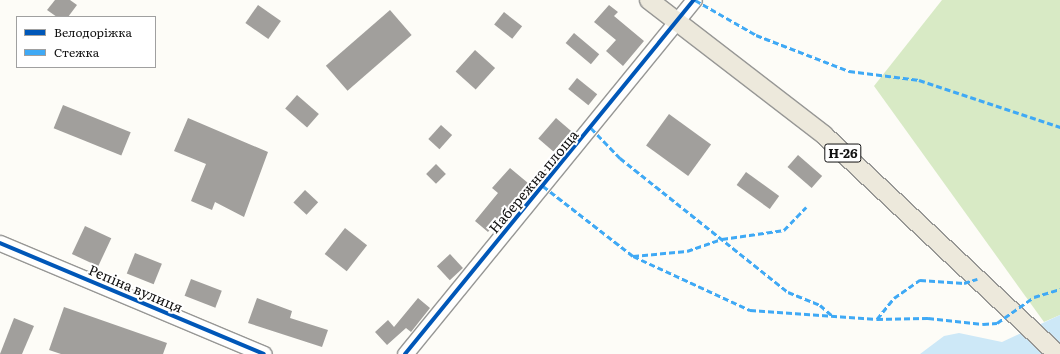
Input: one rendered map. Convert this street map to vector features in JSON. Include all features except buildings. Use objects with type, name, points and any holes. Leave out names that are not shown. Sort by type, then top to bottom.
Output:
[{"type":"main road","name":"Н-26","points":[[649,0],[824,135],[1057,354]]},
{"type":"street","name":"Набережна площа","points":[[405,354],[694,0]]},
{"type":"street","name":"Рєпіна вулиця","points":[[0,243],[264,354]]},
{"type":"green space","points":[[942,0],[1060,0],[1060,315],[1044,322],[874,86]]},
{"type":"water","points":[[1060,315],[1060,354],[920,354],[944,336],[959,333],[1002,342]]},
{"type":"marked path","points":[[695,0],[756,35],[849,71],[919,80],[1060,127]]},
{"type":"marked path","points":[[591,128],[620,158],[788,292],[820,305],[834,317]]},
{"type":"marked path","points":[[543,186],[633,256],[750,310],[877,319],[928,318],[983,324],[997,323],[1034,297],[1060,289]]},
{"type":"marked path","points":[[633,256],[687,251],[722,239],[784,230],[806,207]]},
{"type":"marked path","points":[[877,319],[894,298],[920,280],[964,283],[977,279]]},
{"type":"cycle path","points":[[405,354],[694,0]]},
{"type":"cycle path","points":[[0,243],[264,354]]}]
